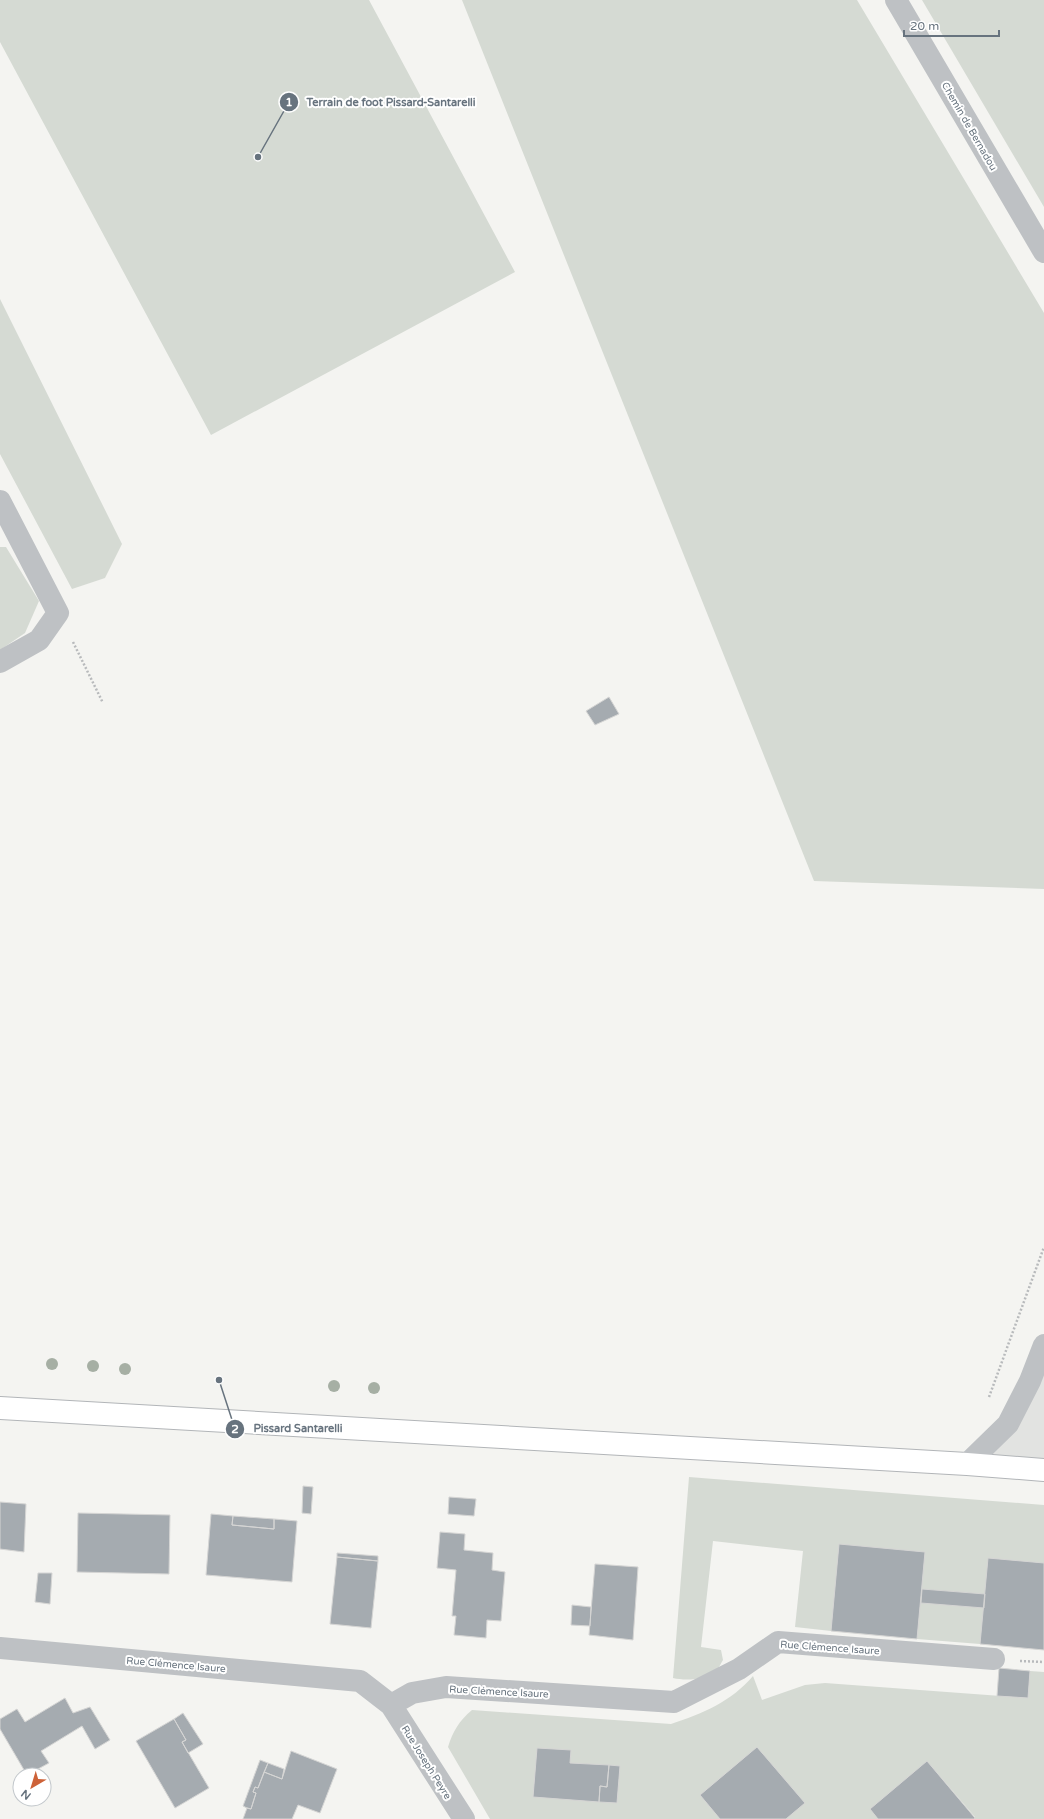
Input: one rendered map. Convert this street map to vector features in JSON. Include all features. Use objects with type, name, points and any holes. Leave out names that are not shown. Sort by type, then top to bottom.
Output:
[{"type":"main road","points":[[0,1408],[967,1464],[1044,1470]]},
{"type":"street","name":"Chemin de Bernadou","points":[[896,0],[1044,252]]},
{"type":"street","points":[[0,501],[58,613],[38,640],[0,662]]},
{"type":"street","points":[[967,1464],[1008,1424],[1030,1381],[1044,1345]]},
{"type":"street","name":"Rue Clémence Isaure","points":[[0,1648],[360,1681],[391,1705],[412,1693],[446,1687],[674,1702],[739,1669],[778,1642],[994,1659]]},
{"type":"street","name":"Rue Joseph Peyre","points":[[391,1705],[464,1819]]},
{"type":"path","points":[[58,613],[103,703]]},
{"type":"path","points":[[987,1403],[1044,1247]]},
{"type":"shaded area","points":[[0,0],[369,0],[515,272],[211,435],[0,42]]},
{"type":"shaded area","points":[[462,0],[857,0],[1044,313],[1044,889],[814,881]]},
{"type":"shaded area","points":[[922,0],[1044,0],[1044,207]]},
{"type":"shaded area","points":[[0,299],[122,544],[105,578],[72,589],[0,454]]},
{"type":"shaded area","points":[[0,547],[6,547],[39,601],[25,633],[0,650]]},
{"type":"shaded area","points":[[1044,1345],[1044,1470],[967,1464],[1008,1424]]},
{"type":"shaded area","points":[[689,1477],[1044,1505],[1044,1563],[988,1558],[980,1644],[917,1639],[925,1552],[839,1544],[831,1631],[795,1627],[803,1551],[713,1541],[701,1647],[721,1650],[723,1660],[716,1671],[701,1678],[673,1678]]},
{"type":"shaded area","points":[[1030,1671],[1044,1672],[1044,1819],[974,1819],[975,1817],[927,1761],[870,1809],[878,1819],[786,1819],[805,1803],[757,1747],[700,1795],[720,1819],[490,1819],[448,1747],[457,1727],[463,1718],[472,1710],[671,1724],[716,1706],[736,1693],[753,1676],[762,1700],[805,1685],[825,1683],[1028,1698]],"holes":[[[537,1748],[571,1750],[570,1763],[620,1766],[617,1803],[533,1797]]]},
{"type":"building","points":[[609,697],[619,714],[595,725],[586,711]]},
{"type":"building","points":[[303,1486],[313,1487],[311,1514],[302,1513]]},
{"type":"building","points":[[449,1497],[476,1499],[474,1516],[448,1514]]},
{"type":"building","points":[[0,1502],[26,1504],[24,1552],[0,1549]]},
{"type":"building","points":[[78,1513],[170,1515],[169,1574],[77,1572]]},
{"type":"building","points":[[211,1514],[233,1516],[232,1525],[274,1529],[274,1519],[297,1521],[292,1582],[206,1575]]},
{"type":"building","points":[[233,1516],[274,1519],[274,1529],[232,1525]]},
{"type":"building","points":[[440,1532],[465,1534],[464,1550],[493,1553],[492,1570],[505,1572],[501,1621],[487,1620],[486,1638],[454,1635],[456,1616],[452,1616],[456,1570],[437,1568]]},
{"type":"building","points":[[839,1544],[925,1552],[917,1639],[831,1631]]},
{"type":"building","points":[[337,1553],[378,1556],[378,1561],[337,1557]]},
{"type":"building","points":[[337,1557],[378,1561],[371,1628],[330,1624]]},
{"type":"building","points":[[988,1558],[1044,1563],[1044,1650],[980,1644]]},
{"type":"building","points":[[595,1564],[638,1567],[633,1640],[589,1635]]},
{"type":"building","points":[[38,1573],[52,1573],[50,1604],[35,1602]]},
{"type":"building","points":[[922,1589],[985,1594],[984,1608],[921,1603]]},
{"type":"building","points":[[572,1605],[591,1607],[590,1626],[571,1625]]},
{"type":"building","points":[[999,1668],[1030,1671],[1028,1698],[997,1696]]},
{"type":"building","points":[[65,1698],[73,1713],[90,1707],[110,1740],[95,1749],[82,1726],[41,1751],[49,1763],[42,1767],[22,1767],[0,1729],[0,1719],[17,1709],[25,1722]]},
{"type":"building","points":[[183,1713],[203,1744],[188,1753],[182,1742],[186,1740],[174,1719]]},
{"type":"building","points":[[174,1719],[186,1740],[182,1742],[209,1788],[175,1808],[136,1741]]},
{"type":"building","points":[[757,1747],[805,1803],[786,1819],[720,1819],[700,1795]]},
{"type":"building","points":[[537,1748],[571,1750],[570,1763],[609,1765],[607,1787],[600,1786],[599,1802],[533,1797]]},
{"type":"building","points":[[291,1751],[337,1769],[320,1813],[298,1805],[292,1819],[243,1819],[247,1808],[251,1809],[256,1793],[253,1792],[255,1787],[258,1788],[264,1772],[282,1779]]},
{"type":"building","points":[[260,1760],[268,1763],[258,1788],[255,1787],[253,1792],[256,1793],[251,1809],[243,1806]]},
{"type":"building","points":[[927,1761],[975,1818],[878,1819],[870,1809]]},
{"type":"building","points":[[268,1763],[284,1769],[282,1779],[264,1772]]},
{"type":"building","points":[[609,1765],[620,1766],[617,1803],[599,1802],[600,1786],[607,1787]]},
{"type":"place","name":"Terrain de foot Pissard-Santarelli","points":[[258,157]]},
{"type":"place","name":"Pissard Santarelli","points":[[219,1380]]}]
